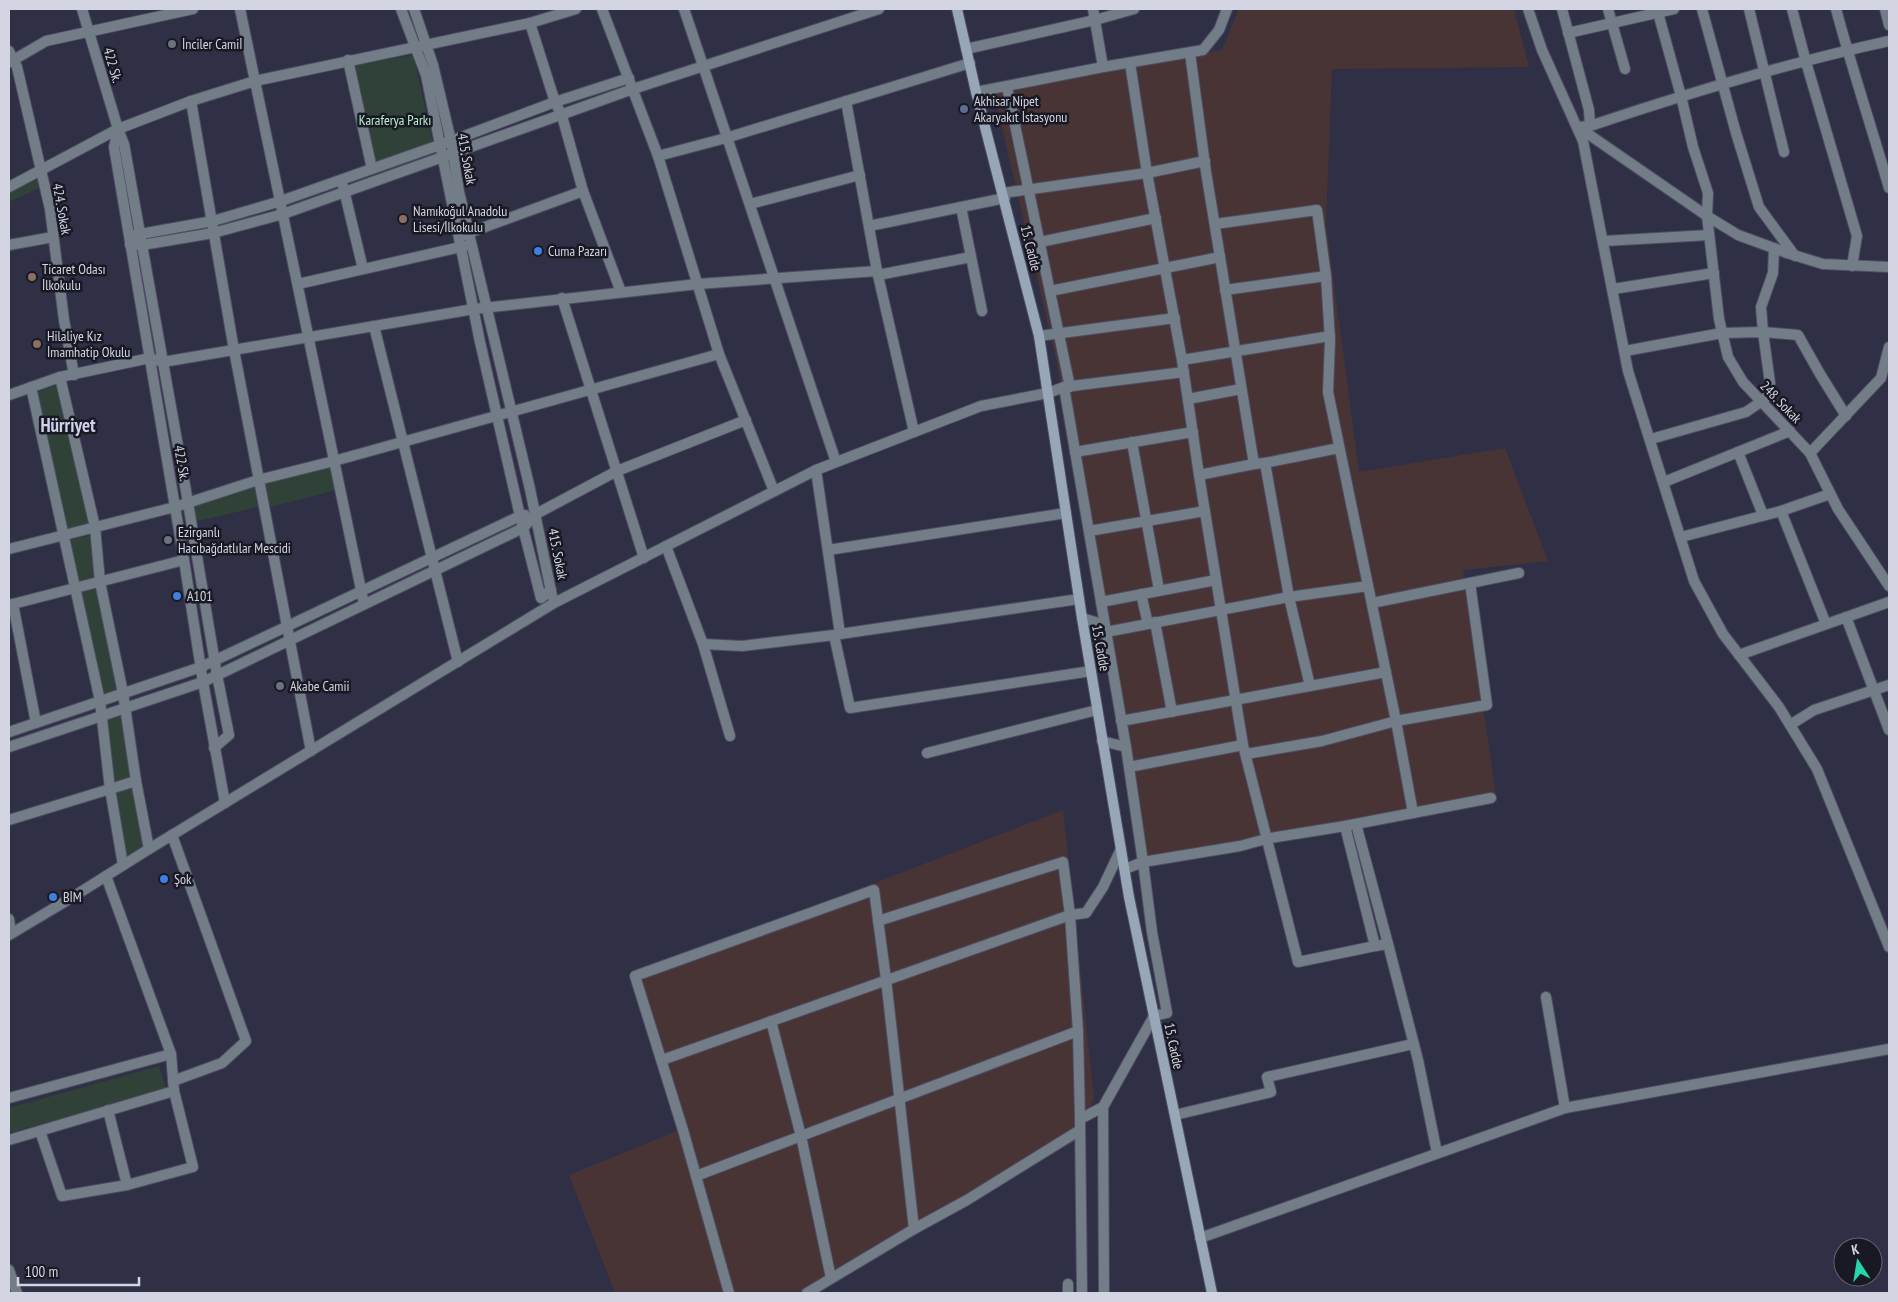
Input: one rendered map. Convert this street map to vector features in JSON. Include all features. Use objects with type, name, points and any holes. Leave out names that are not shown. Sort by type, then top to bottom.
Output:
[{"type":"main road","name":"15. Cadde","points":[[957,9],[976,92],[1039,336],[1082,618],[1121,849],[1212,1293]]},
{"type":"street","name":"422 Sk.","points":[[82,9],[124,144],[163,362],[217,675],[229,734],[214,748]]},
{"type":"street","points":[[10,58],[46,41],[193,9]]},
{"type":"street","points":[[240,9],[364,604]]},
{"type":"street","name":"415. Sokak","points":[[401,9],[422,45],[440,145],[447,156],[472,244],[512,412],[536,514],[551,590],[541,598],[520,516],[459,242],[447,156],[451,141],[422,45],[414,9]]},
{"type":"street","points":[[9,187],[118,129],[191,101],[255,82],[348,60],[530,23],[576,9]]},
{"type":"street","points":[[602,9],[658,156],[719,354],[774,491]]},
{"type":"street","points":[[684,9],[726,138],[750,204],[773,279],[836,462]]},
{"type":"street","points":[[130,240],[142,245],[214,233],[283,214],[633,90],[878,9]]},
{"type":"street","points":[[1093,9],[1103,67]]},
{"type":"street","points":[[966,49],[1095,20],[1134,9]]},
{"type":"street","points":[[976,92],[1203,50],[1219,30],[1227,9]]},
{"type":"street","points":[[1528,9],[1542,50],[1583,141],[1628,371],[1694,581],[1723,634],[1779,707],[1817,769],[1889,945]]},
{"type":"street","points":[[1562,9],[1589,110],[1590,126]]},
{"type":"street","points":[[1608,9],[1625,69]]},
{"type":"street","points":[[1568,33],[1612,24],[1658,11],[1674,9]]},
{"type":"street","points":[[1702,9],[1722,85],[1759,207],[1795,256]]},
{"type":"street","points":[[1749,9],[1784,152]]},
{"type":"street","points":[[1792,9],[1857,236],[1852,266]]},
{"type":"street","points":[[1836,9],[1847,51],[1887,172],[1889,188]]},
{"type":"street","points":[[1885,9],[1889,25]]},
{"type":"street","name":"248. Sokak","points":[[1658,11],[1693,147],[1708,193],[1707,216],[1719,319],[1728,357],[1743,382],[1810,453],[1830,494],[1889,586]]},
{"type":"street","points":[[530,23],[555,102],[562,116],[583,191],[621,292]]},
{"type":"street","points":[[1577,127],[1590,126],[1681,96],[1889,41]]},
{"type":"street","points":[[1190,53],[1205,161],[1254,464]]},
{"type":"street","name":"424. Sokak","points":[[10,58],[17,66],[50,209],[64,320],[74,375]]},
{"type":"street","points":[[348,60],[372,169]]},
{"type":"street","points":[[1130,63],[1147,173],[1184,372],[1192,432],[1244,749],[1298,962],[1388,944]]},
{"type":"street","points":[[658,156],[726,138],[970,64]]},
{"type":"street","points":[[130,240],[140,234],[213,221],[281,201],[555,102],[629,78]]},
{"type":"street","points":[[1007,87],[1059,335],[1075,452],[1126,747],[1152,932],[1168,1013],[1154,1016],[1104,1106],[1104,1293]]},
{"type":"street","points":[[191,101],[234,350],[311,751]]},
{"type":"street","points":[[846,101],[877,273],[914,432]]},
{"type":"street","points":[[1577,127],[1738,235],[1823,264],[1889,267]]},
{"type":"street","name":"422 Sk.","points":[[118,129],[114,147],[184,560],[200,668],[226,803]]},
{"type":"street","points":[[869,226],[961,207],[1028,188],[1147,173],[1205,161]]},
{"type":"street","points":[[750,204],[860,175]]},
{"type":"street","points":[[341,180],[363,269]]},
{"type":"street","points":[[459,242],[469,233],[583,191]]},
{"type":"street","points":[[961,207],[982,311]]},
{"type":"street","points":[[1215,224],[1317,210],[1326,276],[1330,336],[1328,392],[1396,721],[1413,813]]},
{"type":"street","points":[[1040,242],[1156,218]]},
{"type":"street","points":[[1604,241],[1710,235]]},
{"type":"street","points":[[9,245],[53,237]]},
{"type":"street","points":[[298,284],[363,269],[459,242],[472,244]]},
{"type":"street","points":[[1651,440],[1746,412],[1762,402],[1769,394],[1770,383],[1762,332],[1761,307],[1773,274],[1774,248]]},
{"type":"street","points":[[9,395],[60,377],[150,358],[163,362],[474,309],[698,284],[877,273],[972,257]]},
{"type":"street","points":[[1050,291],[1220,257]]},
{"type":"street","points":[[1613,289],[1714,273]]},
{"type":"street","points":[[1226,290],[1326,276]]},
{"type":"street","points":[[562,298],[644,558]]},
{"type":"street","points":[[1039,336],[1059,335],[1175,318]]},
{"type":"street","points":[[374,326],[458,662]]},
{"type":"street","points":[[1624,351],[1722,333],[1762,332],[1798,335],[1846,416]]},
{"type":"street","points":[[1182,360],[1330,336]]},
{"type":"street","points":[[1810,453],[1885,380],[1889,347]]},
{"type":"street","points":[[9,549],[175,507],[258,480],[404,442],[719,354]]},
{"type":"street","points":[[9,920],[10,934],[554,603],[816,470],[981,406],[1048,393],[1067,387],[1184,372]]},
{"type":"street","points":[[60,377],[95,527],[100,582],[124,693],[136,781],[149,850]]},
{"type":"street","points":[[31,387],[100,701],[110,789],[124,865]]},
{"type":"street","points":[[1188,399],[1241,389]]},
{"type":"street","points":[[9,747],[203,682],[523,528],[536,514],[616,471],[746,420]]},
{"type":"street","points":[[1664,482],[1790,431]]},
{"type":"street","points":[[1075,452],[1192,432]]},
{"type":"street","points":[[1132,442],[1159,590]]},
{"type":"street","points":[[1199,475],[1339,448]]},
{"type":"street","points":[[1738,452],[1763,516]]},
{"type":"street","points":[[1265,462],[1289,597],[1310,686]]},
{"type":"street","points":[[816,470],[828,550],[837,634],[850,708],[1091,672]]},
{"type":"street","points":[[1681,537],[1781,511],[1830,494]]},
{"type":"street","points":[[1089,531],[1205,511]]},
{"type":"street","points":[[1781,511],[1826,624]]},
{"type":"street","points":[[828,550],[1066,513]]},
{"type":"street","points":[[9,732],[200,668],[520,516],[536,514]]},
{"type":"street","points":[[666,546],[703,644],[730,736]]},
{"type":"street","points":[[36,723],[11,604],[184,560]]},
{"type":"street","points":[[1372,604],[1518,573]]},
{"type":"street","points":[[1101,602],[1216,580]]},
{"type":"street","points":[[1129,768],[1244,749],[1322,741],[1396,721],[1487,705],[1470,583]]},
{"type":"street","points":[[1082,618],[1105,628],[1152,623],[1289,597],[1368,586]]},
{"type":"street","points":[[551,590],[554,603]]},
{"type":"street","points":[[1141,594],[1152,623],[1172,712]]},
{"type":"street","points":[[703,644],[742,646],[1079,599]]},
{"type":"street","points":[[1739,655],[1889,602]]},
{"type":"street","points":[[1846,617],[1889,730]]},
{"type":"street","points":[[1121,721],[1386,672]]},
{"type":"street","points":[[1790,725],[1814,710],[1889,685]]},
{"type":"street","points":[[927,753],[1097,710]]},
{"type":"street","points":[[1102,741],[1126,747]]},
{"type":"street","points":[[9,820],[136,781]]},
{"type":"street","points":[[1125,869],[1143,862],[1240,846],[1267,839],[1491,798]]},
{"type":"street","points":[[1356,824],[1413,1044],[1437,1153]]},
{"type":"street","points":[[1345,826],[1375,946]]},
{"type":"street","points":[[9,1140],[108,1110],[173,1086],[222,1063],[246,1041],[172,835]]},
{"type":"street","points":[[662,1060],[1070,915],[1086,913],[1103,887],[1121,849]]},
{"type":"street","points":[[878,921],[1063,862],[1070,915],[1078,1032],[1082,1293]]},
{"type":"street","points":[[40,1131],[62,1196],[127,1185],[193,1167],[173,1086],[171,1054],[106,876]]},
{"type":"street","points":[[729,1293],[662,1060],[635,976],[874,890],[914,1229]]},
{"type":"street","points":[[1546,997],[1565,1108]]},
{"type":"street","points":[[771,1021],[801,1136],[831,1278]]},
{"type":"street","points":[[696,1176],[898,1098],[1078,1032]]},
{"type":"street","points":[[1175,1115],[1270,1092],[1267,1077],[1413,1044]]},
{"type":"street","points":[[1200,1238],[1565,1108],[1889,1049]]},
{"type":"street","points":[[9,1098],[171,1054]]},
{"type":"street","points":[[1080,1119],[1104,1106]]},
{"type":"street","points":[[108,1110],[127,1185]]},
{"type":"street","points":[[807,1293],[914,1229],[967,1200],[1080,1130]]},
{"type":"street","points":[[9,1270],[17,1293]]},
{"type":"shaded area","points":[[1239,9],[1514,9],[1529,67],[1332,69],[1326,224],[1359,472],[1505,448],[1548,561],[1463,570],[1497,802],[1141,867],[1057,363],[993,89],[1222,50]]},
{"type":"shaded area","points":[[1063,810],[1094,1097],[1080,1139],[802,1293],[615,1293],[569,1175],[682,1129],[635,976]]},
{"type":"green space","name":"Karaferya Parkı","points":[[413,55],[433,143],[371,165],[349,66]]},
{"type":"green space","points":[[39,175],[41,187],[9,202],[9,189]]},
{"type":"green space","points":[[57,385],[90,525],[67,531],[38,392]]},
{"type":"green space","points":[[331,465],[336,490],[267,508],[262,483]]},
{"type":"green space","points":[[254,485],[258,507],[194,522],[191,504]]},
{"type":"green space","points":[[92,535],[96,580],[79,583],[68,540]]},
{"type":"green space","points":[[99,586],[120,691],[102,698],[79,591]]},
{"type":"green space","points":[[126,708],[149,849],[123,865],[102,716]]},
{"type":"green space","points":[[159,1066],[166,1089],[9,1133],[9,1108]]},
{"type":"place","name":"İnciler Camiİ","points":[[172,44]]},
{"type":"place","name":"Akhisar Nipet Akaryakıt İstasyonu","points":[[964,109]]},
{"type":"place","name":"Namıkoğul Anadolu Lisesi/İlkokulu","points":[[403,219]]},
{"type":"place","name":"Cuma Pazarı","points":[[538,251]]},
{"type":"place","name":"Ticaret Odası İlkokulu","points":[[32,277]]},
{"type":"place","name":"Hilaliye Kız İmamhatip Okulu","points":[[37,344]]},
{"type":"place","name":"Ezirganlı Hacıbağdatlılar Mescidi","points":[[168,540]]},
{"type":"place","name":"A101","points":[[177,596]]},
{"type":"place","name":"Akabe Camii","points":[[280,686]]},
{"type":"place","name":"Şok","points":[[164,879]]},
{"type":"place","name":"BİM","points":[[53,897]]},
{"type":"district","name":"Hürriyet","points":[[68,425]]}]
